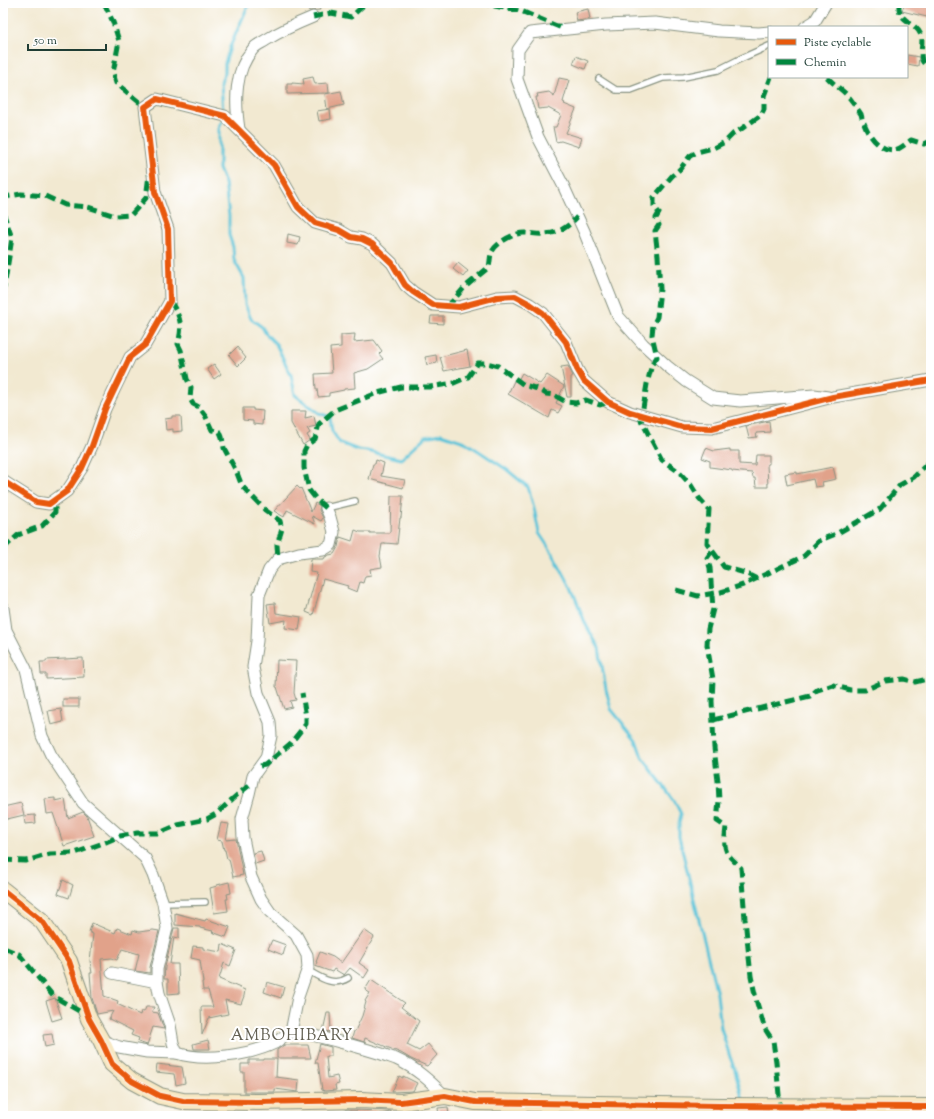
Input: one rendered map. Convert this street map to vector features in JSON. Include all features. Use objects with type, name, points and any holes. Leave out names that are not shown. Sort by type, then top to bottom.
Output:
[{"type":"street","points":[[807,26],[815,21],[826,3]]},
{"type":"street","points":[[239,129],[236,107],[236,90],[242,67],[253,48],[284,29],[313,17]]},
{"type":"street","points":[[768,32],[720,31],[655,23],[606,25],[530,33],[518,50],[517,79],[538,137],[563,185],[584,231],[618,316],[643,344],[686,381],[713,398],[740,401],[814,395],[833,398]]},
{"type":"street","points":[[3,481],[36,502],[49,504],[67,491],[82,468],[105,409],[130,357],[145,345],[170,301],[168,228],[155,192],[145,107],[157,99],[225,116],[274,165],[298,207],[315,223],[339,230],[351,237],[362,239],[372,244],[392,263],[405,284],[413,292],[432,305],[459,307],[497,297],[515,296],[543,313],[566,342],[577,369],[584,381],[608,402],[642,416],[682,427],[712,428],[833,398],[931,380]]},
{"type":"street","points":[[291,1032],[298,997],[307,970],[307,955],[296,935],[270,912],[261,899],[251,877],[243,838],[242,819],[250,794],[253,776],[266,758],[271,736],[270,722],[258,693],[253,667],[257,641],[259,595],[268,570],[278,559],[299,553],[323,550],[331,545],[334,532],[326,508]]},
{"type":"street","points":[[3,608],[6,630],[26,669],[42,736],[51,755],[83,803],[145,858],[153,875],[163,903],[167,928],[157,969],[157,982],[177,1053]]},
{"type":"street","points":[[3,890],[42,921],[69,961],[89,1019],[112,1064],[132,1081],[160,1096],[183,1101],[258,1102],[361,1100],[400,1102],[445,1096],[476,1102],[720,1106],[931,1107]]},
{"type":"street","points":[[112,973],[157,982]]},
{"type":"street","points":[[101,1040],[119,1047],[147,1052],[177,1053],[197,1058],[254,1051],[276,1042],[291,1032],[303,1033],[326,1038],[396,1059],[425,1076],[445,1096]]},
{"type":"lane","points":[[599,79],[616,90],[631,90],[663,78],[684,77],[718,70],[768,46]]},
{"type":"lane","points":[[326,508],[355,501]]},
{"type":"lane","points":[[163,903],[205,902]]},
{"type":"lane","points":[[307,970],[332,982],[341,983],[348,978]]},
{"type":"building","points":[[306,3],[318,3],[320,10],[309,11]]},
{"type":"building","points":[[905,3],[931,3],[931,18],[902,11]]},
{"type":"building","points":[[588,9],[590,19],[577,21],[575,12]]},
{"type":"building","points":[[908,55],[919,57],[918,66],[908,64]]},
{"type":"building","points":[[576,56],[588,61],[585,69],[573,64]]},
{"type":"building","points":[[313,77],[315,84],[328,83],[329,93],[287,94],[287,84],[304,84],[303,79]]},
{"type":"building","points":[[559,78],[569,80],[563,102],[565,103],[564,104],[576,109],[566,133],[582,138],[579,147],[561,141],[556,142],[553,127],[556,127],[561,115],[548,108],[538,109],[537,94],[549,92],[554,96]]},
{"type":"building","points":[[341,91],[344,105],[327,109],[325,94]]},
{"type":"building","points":[[330,109],[331,119],[319,121],[317,111]]},
{"type":"building","points":[[288,234],[300,237],[298,245],[287,243]]},
{"type":"building","points":[[458,263],[468,271],[463,277],[453,269]]},
{"type":"building","points":[[431,316],[443,316],[443,324],[430,323]]},
{"type":"building","points":[[355,334],[354,342],[374,340],[382,351],[379,354],[383,359],[368,369],[354,373],[355,388],[329,393],[329,396],[318,397],[315,374],[332,373],[330,348],[341,347],[341,335]]},
{"type":"building","points":[[237,347],[246,358],[238,366],[229,355]]},
{"type":"building","points":[[467,350],[470,366],[444,371],[440,357]]},
{"type":"building","points":[[436,355],[437,363],[427,365],[425,357]]},
{"type":"building","points":[[214,364],[221,374],[214,379],[207,369]]},
{"type":"building","points":[[568,366],[573,376],[571,376],[571,397],[567,397],[561,367]]},
{"type":"building","points":[[522,373],[540,384],[547,375],[564,386],[556,403],[562,406],[558,413],[552,410],[549,418],[508,394],[514,381],[517,382]]},
{"type":"building","points":[[243,408],[253,408],[253,410],[263,411],[262,425],[253,424],[253,421],[243,420]]},
{"type":"building","points":[[291,411],[306,411],[305,418],[314,416],[316,426],[307,428],[310,433],[307,435],[310,440],[303,445],[291,423]]},
{"type":"building","points":[[172,416],[181,416],[182,431],[173,432],[173,429],[166,430],[165,419],[172,418]]},
{"type":"building","points":[[769,421],[770,432],[756,433],[757,437],[749,438],[746,426]]},
{"type":"building","points":[[706,448],[714,451],[730,449],[730,451],[739,451],[739,464],[755,465],[756,455],[769,455],[769,464],[767,464],[768,487],[756,487],[755,478],[753,478],[752,473],[710,467],[710,461],[702,458]]},
{"type":"building","points":[[376,460],[384,463],[381,476],[405,480],[403,488],[369,479],[373,464],[375,464]]},
{"type":"building","points":[[833,467],[836,479],[822,482],[823,486],[815,487],[813,479],[787,485],[785,474],[797,472],[797,474]]},
{"type":"building","points":[[297,486],[300,489],[301,488],[311,512],[315,503],[320,506],[319,510],[323,518],[321,521],[312,516],[315,524],[287,510],[284,517],[274,511]]},
{"type":"building","points":[[391,496],[403,496],[401,518],[397,544],[382,544],[380,556],[382,567],[370,569],[371,575],[365,576],[363,583],[360,582],[357,592],[347,588],[348,586],[323,579],[313,615],[306,612],[317,573],[310,572],[311,559],[324,559],[329,555],[334,554],[338,547],[340,537],[352,541],[355,530],[370,533],[390,533]]},
{"type":"building","points":[[275,603],[276,613],[301,617],[299,630],[285,628],[286,620],[270,623],[267,604]]},
{"type":"building","points":[[83,658],[84,677],[46,679],[46,674],[41,674],[40,662],[46,662],[46,660]]},
{"type":"building","points":[[277,660],[296,661],[294,693],[296,700],[290,701],[292,707],[284,709],[276,687]]},
{"type":"building","points":[[63,699],[79,699],[79,707],[63,707]]},
{"type":"building","points":[[61,709],[63,722],[51,725],[48,711]]},
{"type":"building","points":[[55,798],[55,801],[65,799],[68,818],[83,812],[87,816],[94,836],[64,846],[53,813],[47,814],[45,799]]},
{"type":"building","points":[[21,803],[24,815],[3,820],[3,807]]},
{"type":"building","points":[[35,815],[36,823],[25,824],[24,816]]},
{"type":"building","points":[[221,823],[229,824],[226,840],[236,839],[243,875],[233,877],[229,859],[227,859],[222,841],[217,840]]},
{"type":"building","points":[[261,851],[264,861],[255,864],[253,853]]},
{"type":"building","points":[[63,880],[73,885],[69,898],[58,894]]},
{"type":"building","points":[[229,882],[231,893],[227,894],[228,899],[226,899],[228,911],[214,913],[210,888]]},
{"type":"building","points":[[175,913],[205,921],[206,919],[230,927],[226,937],[200,927],[175,925]]},
{"type":"building","points":[[92,923],[115,933],[117,928],[132,934],[133,930],[139,932],[153,930],[159,931],[150,967],[150,973],[135,971],[139,954],[122,949],[117,960],[112,958],[101,959],[104,996],[118,1001],[117,1004],[140,1015],[141,1011],[144,1012],[146,1007],[154,1007],[152,1012],[158,1013],[164,1029],[153,1027],[147,1045],[138,1042],[139,1038],[131,1035],[133,1031],[109,1019],[113,1011],[97,1014],[92,998],[90,973],[92,973],[90,961],[93,934],[89,932]]},
{"type":"building","points":[[174,928],[179,928],[179,938],[174,937],[170,964],[178,964],[179,993],[168,994],[168,979],[164,979],[165,967]]},
{"type":"building","points":[[364,930],[374,937],[359,963],[369,970],[364,978],[350,968],[344,975],[334,969],[332,972],[315,966],[320,952],[333,957],[341,963]]},
{"type":"building","points":[[272,940],[286,945],[283,955],[268,949]]},
{"type":"building","points":[[222,944],[236,950],[230,966],[224,963],[219,979],[245,990],[244,996],[241,1004],[225,1000],[228,1014],[209,1018],[202,1035],[201,1007],[213,1007],[208,990],[203,990],[200,960],[191,958],[193,946],[221,952]]},
{"type":"building","points":[[371,980],[405,1003],[401,1007],[419,1021],[407,1045],[419,1051],[428,1044],[437,1055],[427,1066],[365,1038],[364,1042],[352,1038],[362,1016],[365,1001],[370,993],[365,990]]},
{"type":"building","points":[[267,982],[284,987],[281,998],[264,992]]},
{"type":"building","points":[[55,998],[62,1018],[52,1021],[46,1001]]},
{"type":"building","points":[[327,1013],[330,1013],[331,1032],[323,1031]]},
{"type":"building","points":[[52,1034],[54,1045],[45,1047],[43,1035]]},
{"type":"building","points":[[208,1040],[210,1049],[194,1049],[193,1044]]},
{"type":"building","points":[[320,1044],[331,1047],[331,1056],[326,1056],[328,1078],[337,1076],[339,1084],[335,1085],[336,1090],[322,1090],[318,1063],[315,1063]]},
{"type":"building","points":[[284,1045],[308,1045],[311,1058],[277,1058],[277,1050]]},
{"type":"building","points":[[277,1059],[276,1077],[299,1080],[298,1092],[275,1089],[275,1092],[244,1092],[244,1072],[241,1072],[241,1064],[249,1064],[249,1060]]},
{"type":"building","points":[[157,1064],[182,1067],[185,1083],[176,1085],[174,1074],[156,1072]]},
{"type":"building","points":[[399,1076],[403,1078],[403,1076],[417,1083],[413,1091],[392,1092]]},
{"type":"building","points":[[448,1107],[449,1116],[439,1116],[438,1108]]},
{"type":"building","points":[[345,1110],[391,1112],[373,1115],[346,1116]]},
{"type":"waterway","points":[[223,113],[221,82],[225,73],[225,63],[248,3]]},
{"type":"waterway","points":[[223,120],[219,126],[219,169],[225,183],[229,216],[229,235],[233,247],[234,260],[244,278],[245,304],[251,319],[262,327],[266,334],[276,344],[291,375],[295,395],[319,413],[330,417],[332,431],[340,443],[358,450],[401,459],[425,437],[441,434],[465,442],[506,469],[528,487],[539,533],[553,554],[571,587],[586,625],[599,648],[611,709],[636,740],[642,757],[674,800],[681,814],[679,823],[679,837],[717,994],[721,1028],[743,1100]]},
{"type":"marked path","points":[[104,3],[113,22],[119,41],[113,73],[116,83],[145,107]]},
{"type":"marked path","points":[[313,17],[331,13],[351,17],[366,3]]},
{"type":"marked path","points":[[479,3],[521,11],[564,29]]},
{"type":"marked path","points":[[899,3],[899,9],[903,18],[914,26],[921,35],[921,58],[926,65],[931,67]]},
{"type":"marked path","points":[[757,579],[745,573],[724,567],[707,543],[709,509],[699,498],[691,485],[678,471],[662,460],[641,420],[652,364],[657,357],[652,335],[653,325],[657,317],[660,289],[655,231],[659,225],[656,218],[659,213],[654,206],[654,197],[690,156],[725,142],[733,134],[761,115],[764,109],[764,96],[771,78]]},
{"type":"marked path","points":[[828,78],[852,101],[861,114],[869,133],[876,143],[886,149],[892,150],[898,149],[911,140],[924,144],[931,141]]},
{"type":"marked path","points":[[3,201],[5,197],[21,194],[45,196],[65,205],[88,207],[115,216],[131,215],[146,198],[149,175]]},
{"type":"marked path","points":[[3,212],[12,238],[4,288]]},
{"type":"marked path","points":[[446,306],[449,305],[465,287],[489,267],[493,250],[504,240],[520,233],[542,234],[559,231],[567,227],[577,217]]},
{"type":"marked path","points":[[170,301],[177,312],[180,321],[181,326],[178,344],[181,350],[187,379],[191,387],[190,399],[193,404],[199,407],[205,415],[212,430],[220,432],[224,448],[242,486],[265,510],[280,521],[282,529],[277,545],[278,559]]},
{"type":"marked path","points":[[326,508],[309,490],[304,468],[304,451],[307,445],[315,439],[319,424],[335,410],[377,393],[401,387],[430,387],[454,383],[468,377],[478,363],[486,363],[498,366],[524,385],[538,389],[546,394],[554,395],[566,402],[576,403],[586,400],[600,405],[608,402]]},
{"type":"marked path","points":[[676,590],[698,596],[721,592],[743,585],[804,556],[820,540],[836,534],[880,509],[900,485],[914,477],[931,460]]},
{"type":"marked path","points":[[3,549],[18,535],[42,526],[55,512],[55,499]]},
{"type":"marked path","points":[[712,551],[707,558],[710,568],[713,609],[708,629],[707,645],[713,679],[712,701],[714,748],[719,801],[717,821],[726,827],[726,850],[731,858],[741,868],[751,976],[765,1029],[773,1041],[780,1106]]},
{"type":"marked path","points":[[713,720],[810,696],[817,690],[833,685],[850,690],[865,690],[885,681],[904,679],[915,682],[931,678]]},
{"type":"marked path","points":[[260,766],[265,765],[290,744],[306,724],[302,693]]},
{"type":"marked path","points":[[3,860],[26,861],[50,854],[75,853],[120,836],[137,833],[159,833],[178,825],[207,819],[216,814],[251,784]]},
{"type":"marked path","points":[[4,948],[19,954],[53,996],[79,1011],[87,1012]]},
{"type":"cycle path","points":[[3,481],[36,502],[49,504],[67,491],[82,468],[92,446],[105,409],[130,357],[145,345],[170,301],[168,229],[155,192],[145,107],[157,99],[225,116],[274,165],[298,207],[315,223],[339,230],[351,237],[362,239],[372,244],[392,263],[405,285],[433,305],[459,307],[497,297],[515,296],[530,304],[543,313],[566,342],[577,369],[584,381],[608,402],[630,412],[682,427],[712,428],[833,397],[931,380]]},
{"type":"cycle path","points":[[3,890],[42,921],[69,961],[89,1019],[112,1064],[132,1081],[160,1096],[183,1101],[258,1102],[361,1100],[401,1102],[445,1096],[475,1102],[720,1106],[931,1107]]},
{"type":"district","name":"AMBOHIBARY","points":[[292,1036]]}]
